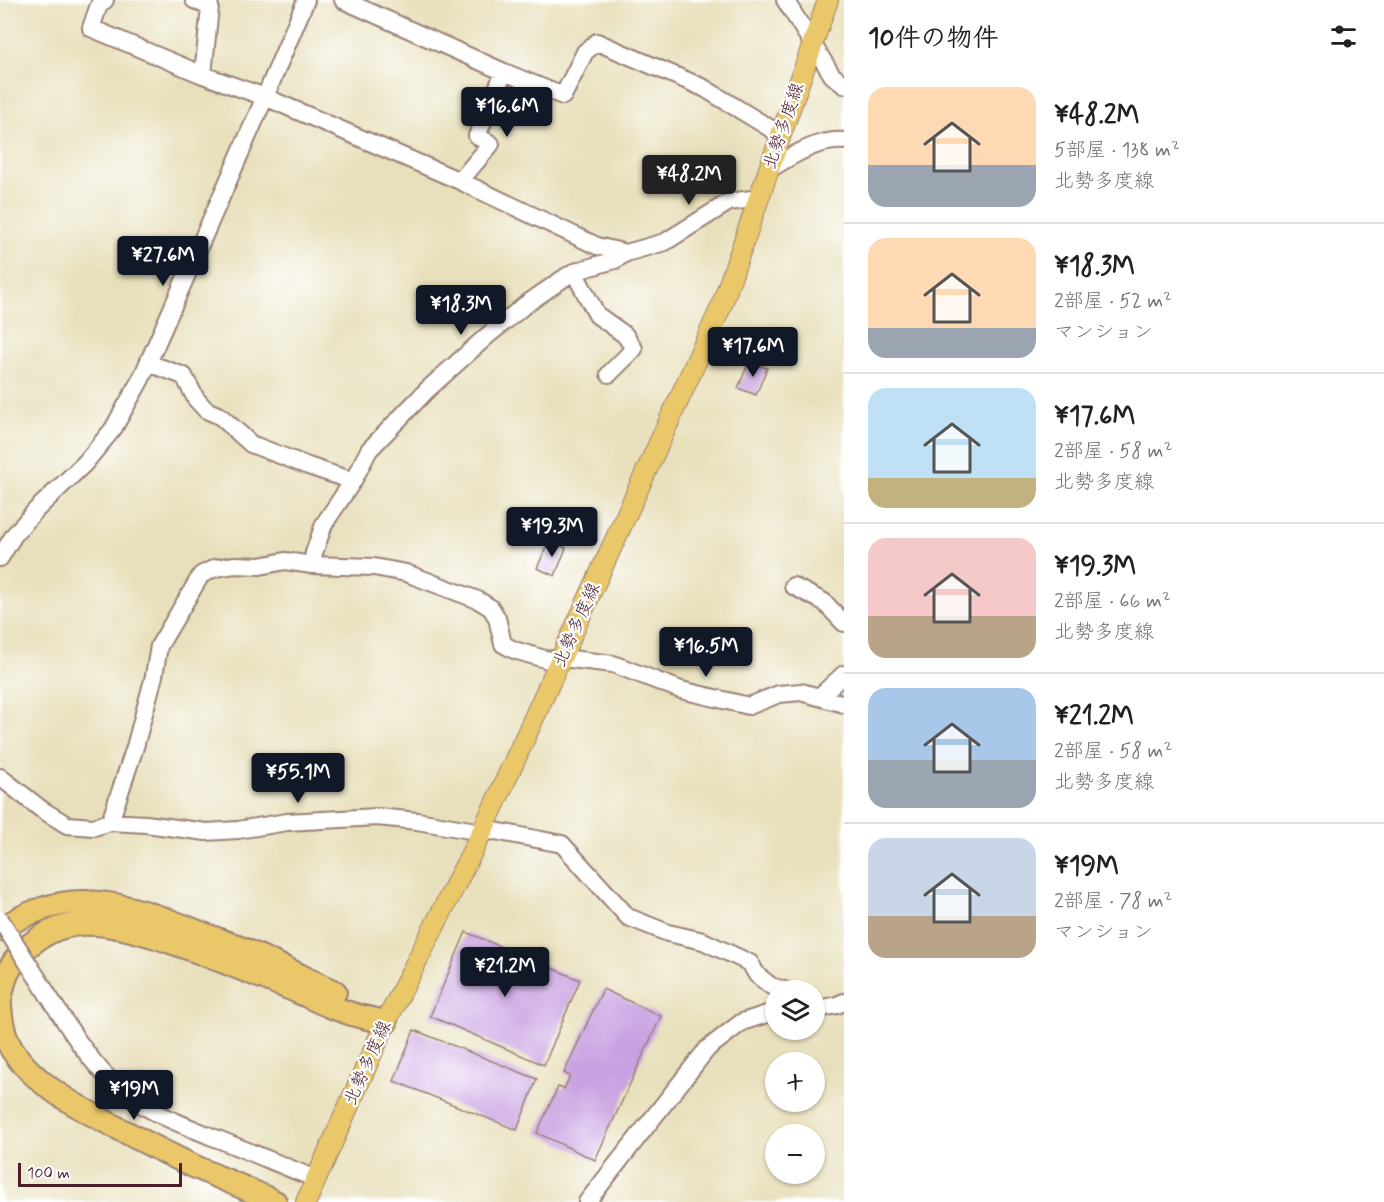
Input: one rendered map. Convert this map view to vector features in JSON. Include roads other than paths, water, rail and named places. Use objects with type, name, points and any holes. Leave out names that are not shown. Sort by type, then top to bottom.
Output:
[{"type":"highway","points":[[0,930],[39,910],[64,904],[85,902],[141,910],[254,954],[352,1000],[386,1022]]},
{"type":"highway","points":[[0,1000],[9,970],[17,957],[34,942],[60,928],[80,924],[108,926],[143,933],[221,960],[347,1013],[386,1022]]},
{"type":"highway","points":[[0,1006],[4,1033],[11,1048],[34,1076],[49,1088],[142,1141],[276,1202]]},
{"type":"main road","name":"北勢多度線","points":[[306,1202],[386,1022],[482,832],[721,307],[828,0]]},
{"type":"street","points":[[105,0],[99,5],[91,28],[203,75],[265,97],[460,181],[597,246],[626,253]]},
{"type":"street","points":[[194,0],[210,7],[203,75]]},
{"type":"street","points":[[0,558],[14,535],[35,511],[85,463],[113,429],[141,379],[306,0]]},
{"type":"street","points":[[342,0],[563,96],[585,52],[597,42],[704,88],[781,135]]},
{"type":"street","points":[[784,0],[832,75],[844,85]]},
{"type":"street","points":[[460,181],[491,144],[477,136],[504,72]]},
{"type":"street","points":[[770,169],[804,149],[836,140],[844,141]]},
{"type":"street","points":[[312,565],[324,525],[353,481],[369,450],[428,388],[487,336],[574,272],[665,242],[729,201],[759,198]]},
{"type":"street","points":[[574,272],[597,315],[625,335],[634,349],[609,374]]},
{"type":"street","points":[[148,363],[184,376],[196,399],[206,410],[220,416],[251,444],[353,481]]},
{"type":"street","points":[[110,822],[135,747],[154,676],[159,646],[201,575],[215,568],[235,565],[260,566],[285,561],[312,565],[374,567],[406,573],[478,600],[490,608],[497,618],[503,644],[514,650],[548,660],[562,658],[613,664],[681,690],[750,706],[779,694],[801,692],[844,704]]},
{"type":"street","points":[[794,586],[824,602],[844,623]]},
{"type":"street","points":[[819,697],[844,674]]},
{"type":"street","points":[[0,777],[41,809],[67,825],[94,826],[110,822],[206,832],[238,830],[287,822],[377,817],[482,832],[511,833],[562,844],[628,917],[668,933],[703,941],[750,963],[757,975],[765,981]]},
{"type":"street","points":[[0,919],[78,1040],[99,1068],[120,1090],[144,1107],[172,1120],[316,1179]]},
{"type":"street","points":[[825,1001],[840,1004]]},
{"type":"street","points":[[825,1007],[840,1004]]},
{"type":"street","points":[[587,1202],[706,1049],[742,1022],[765,1015]]}]
